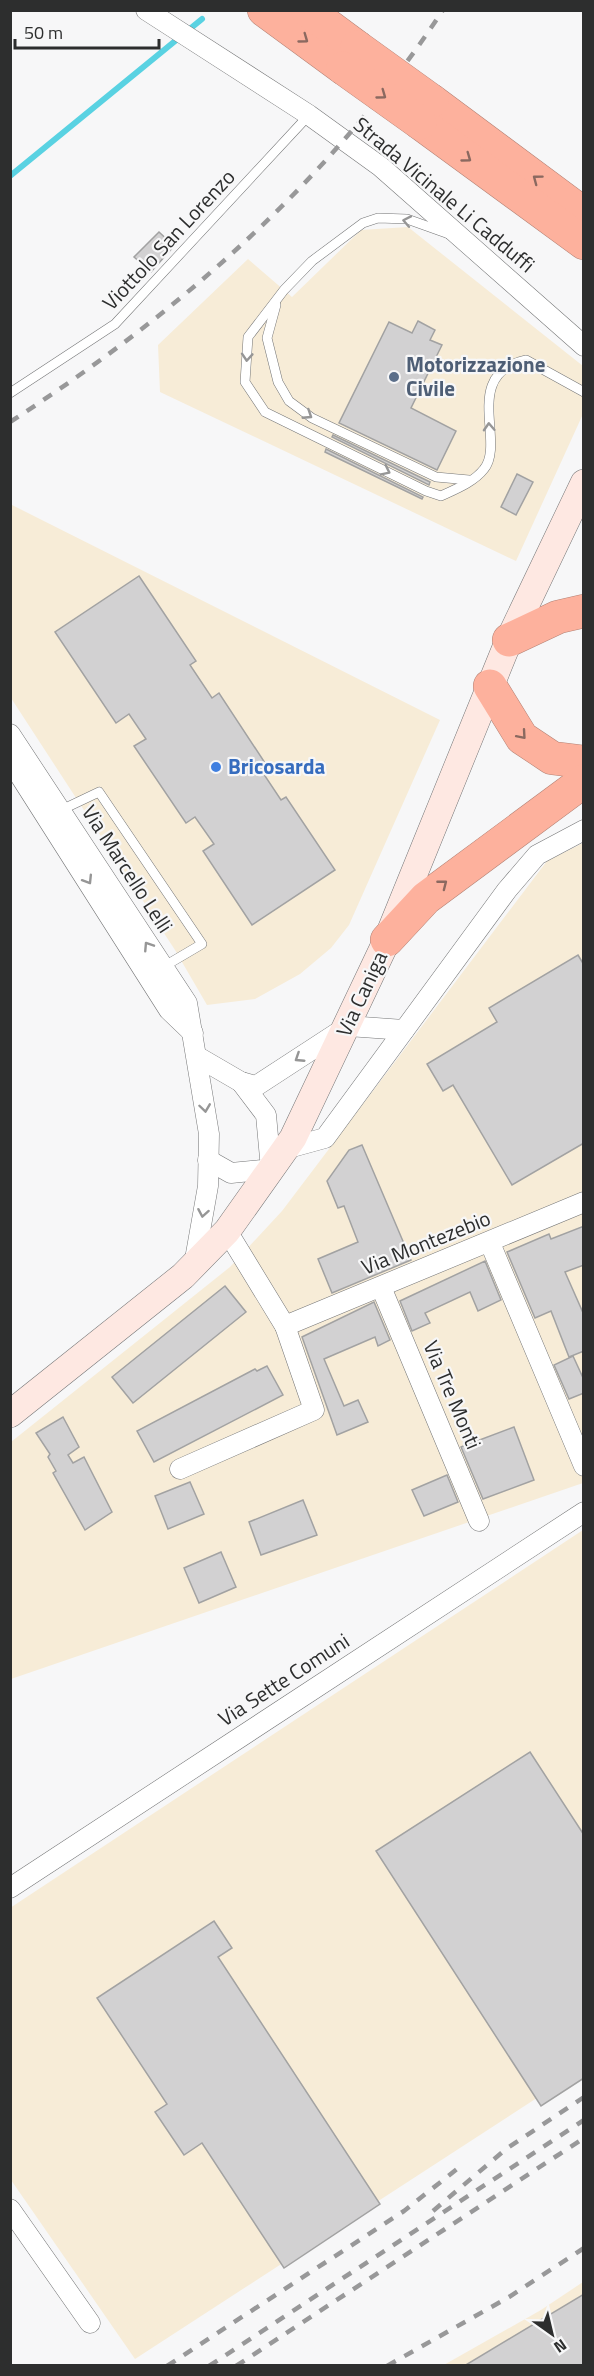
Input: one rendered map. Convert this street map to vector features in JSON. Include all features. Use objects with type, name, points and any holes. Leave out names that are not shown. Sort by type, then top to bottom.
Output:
[{"type":"highway","points":[[264,10],[350,57],[426,112],[584,213]]},
{"type":"highway","points":[[308,10],[350,57]]},
{"type":"highway","points":[[426,112],[584,243]]},
{"type":"highway","points":[[509,640],[558,618],[584,611]]},
{"type":"highway","points":[[490,686],[522,738],[552,758],[584,762]]},
{"type":"highway","points":[[387,940],[426,898],[584,781]]},
{"type":"street","name":"Strada Vicinale Li Cadduffi","points":[[146,10],[309,115],[381,167],[584,346]]},
{"type":"street","name":"Via Caniga","points":[[10,1414],[194,1265],[227,1232],[278,1159],[348,1026],[387,940],[509,640],[584,483]]},
{"type":"street","name":"Via Marcello Lelli","points":[[10,734],[55,814],[155,971],[169,1010],[193,1034],[209,1134],[207,1186],[194,1265]]},
{"type":"street","name":"Via Marcello Lelli","points":[[10,760],[55,814]]},
{"type":"street","points":[[208,1160],[231,1173],[278,1159],[325,1138],[507,890],[537,855],[584,830]]},
{"type":"street","points":[[198,1057],[241,1082],[256,1086],[348,1026],[404,1030]]},
{"type":"street","points":[[241,1082],[266,1115],[278,1159]]},
{"type":"street","name":"Via Montezebio","points":[[285,1326],[490,1243],[584,1202]]},
{"type":"street","points":[[180,1469],[314,1410],[285,1326],[227,1232]]},
{"type":"street","points":[[490,1243],[584,1466]]},
{"type":"street","name":"Via Tre Monti","points":[[381,1287],[478,1521]]},
{"type":"street","name":"Via Sette Comuni","points":[[10,1888],[584,1512]]},
{"type":"street","points":[[10,2209],[90,2323]]},
{"type":"lane","name":"Viottolo San Lorenzo","points":[[10,393],[116,324],[309,115]]},
{"type":"lane","points":[[462,239],[408,219],[378,218],[363,223],[312,261],[284,290],[248,337],[245,382],[266,412],[426,491],[441,496],[473,478],[485,468],[491,454],[488,404],[493,386],[504,370],[514,363],[526,360],[584,392]]},
{"type":"lane","points":[[284,290],[274,308],[267,338],[279,382],[289,401],[312,418],[436,477],[466,481],[473,478]]},
{"type":"lane","points":[[55,814],[99,792],[202,944],[155,971]]},
{"type":"shaded area","points":[[408,227],[583,366],[583,414],[516,561],[160,392],[158,345],[248,259],[292,297],[361,230]]},
{"type":"shaded area","points":[[10,504],[440,720],[349,925],[331,948],[300,974],[255,999],[207,1005],[175,950],[11,698]]},
{"type":"shaded area","points":[[583,843],[583,1483],[11,1679],[11,1442],[230,1267],[282,1211],[547,861]]},
{"type":"shaded area","points":[[583,1530],[583,2068],[135,2359],[11,2180],[10,1908]]},
{"type":"shaded area","points":[[583,2282],[583,2365],[442,2366],[541,2310]]},
{"type":"building","points":[[159,232],[174,246],[151,272],[134,257]]},
{"type":"building","name":"Motorizzazione Civile","points":[[418,321],[435,330],[430,340],[442,345],[411,408],[456,431],[437,470],[339,423],[389,322],[412,333]]},
{"type":"building","points":[[333,435],[430,482],[429,485],[332,437]]},
{"type":"building","points":[[326,449],[423,497],[422,499],[325,452]]},
{"type":"building","points":[[517,474],[533,482],[516,515],[501,507]]},
{"type":"building","points":[[139,576],[196,661],[190,665],[212,698],[219,693],[267,766],[261,770],[281,800],[286,797],[335,870],[252,925],[203,851],[214,844],[195,817],[186,823],[134,746],[146,739],[129,714],[116,723],[55,632]]},
{"type":"building","points":[[578,955],[584,965],[584,1143],[512,1185],[453,1085],[443,1091],[427,1064],[497,1022],[489,1008]]},
{"type":"building","points":[[362,1145],[411,1260],[332,1293],[318,1259],[358,1242],[344,1206],[338,1208],[327,1181],[349,1150]]},
{"type":"building","points":[[584,1226],[584,1265],[565,1272],[584,1315],[584,1351],[569,1357],[551,1311],[535,1318],[507,1252],[549,1234],[551,1239]]},
{"type":"building","points":[[485,1261],[501,1300],[478,1311],[470,1292],[425,1313],[430,1323],[412,1331],[400,1301]]},
{"type":"building","points":[[225,1286],[246,1312],[133,1403],[112,1377]]},
{"type":"building","points":[[374,1302],[390,1340],[378,1346],[375,1337],[324,1359],[344,1406],[358,1400],[368,1422],[337,1435],[302,1337]]},
{"type":"building","points":[[573,1356],[584,1380],[584,1393],[569,1399],[554,1365]]},
{"type":"building","points":[[267,1366],[283,1395],[154,1462],[137,1431],[255,1369],[257,1371]]},
{"type":"building","points":[[63,1417],[79,1447],[68,1455],[73,1463],[84,1457],[112,1512],[85,1530],[53,1473],[56,1471],[48,1457],[50,1454],[36,1433]]},
{"type":"building","points":[[514,1427],[534,1480],[483,1499],[461,1447]]},
{"type":"building","points":[[447,1475],[458,1502],[424,1516],[412,1490]]},
{"type":"building","points":[[190,1482],[204,1514],[168,1529],[155,1496]]},
{"type":"building","points":[[303,1500],[317,1535],[261,1555],[249,1522]]},
{"type":"building","points":[[221,1552],[236,1587],[199,1603],[184,1568]]},
{"type":"building","points":[[530,1752],[584,1835],[584,2078],[541,2106],[376,1851]]},
{"type":"building","points":[[214,1921],[232,1948],[218,1957],[380,2204],[284,2268],[202,2143],[184,2155],[155,2112],[167,2104],[97,1998]]},
{"type":"building","points":[[584,2294],[584,2366],[464,2366]]},
{"type":"waterway","points":[[10,176],[202,19]]},
{"type":"railway","points":[[10,422],[73,380],[133,335],[192,288],[248,238],[302,186],[352,130],[399,72],[443,10]]},
{"type":"railway","points":[[433,2211],[506,2149],[584,2097]]},
{"type":"railway","points":[[209,2366],[584,2120]]},
{"type":"railway","points":[[236,2366],[584,2138]]},
{"type":"railway","points":[[167,2366],[404,2211],[457,2169]]},
{"type":"railway","points":[[387,2366],[509,2297],[584,2248]]},
{"type":"place","name":"Motorizzazione Civile","points":[[394,377]]},
{"type":"place","name":"Bricosarda","points":[[216,767]]}]
